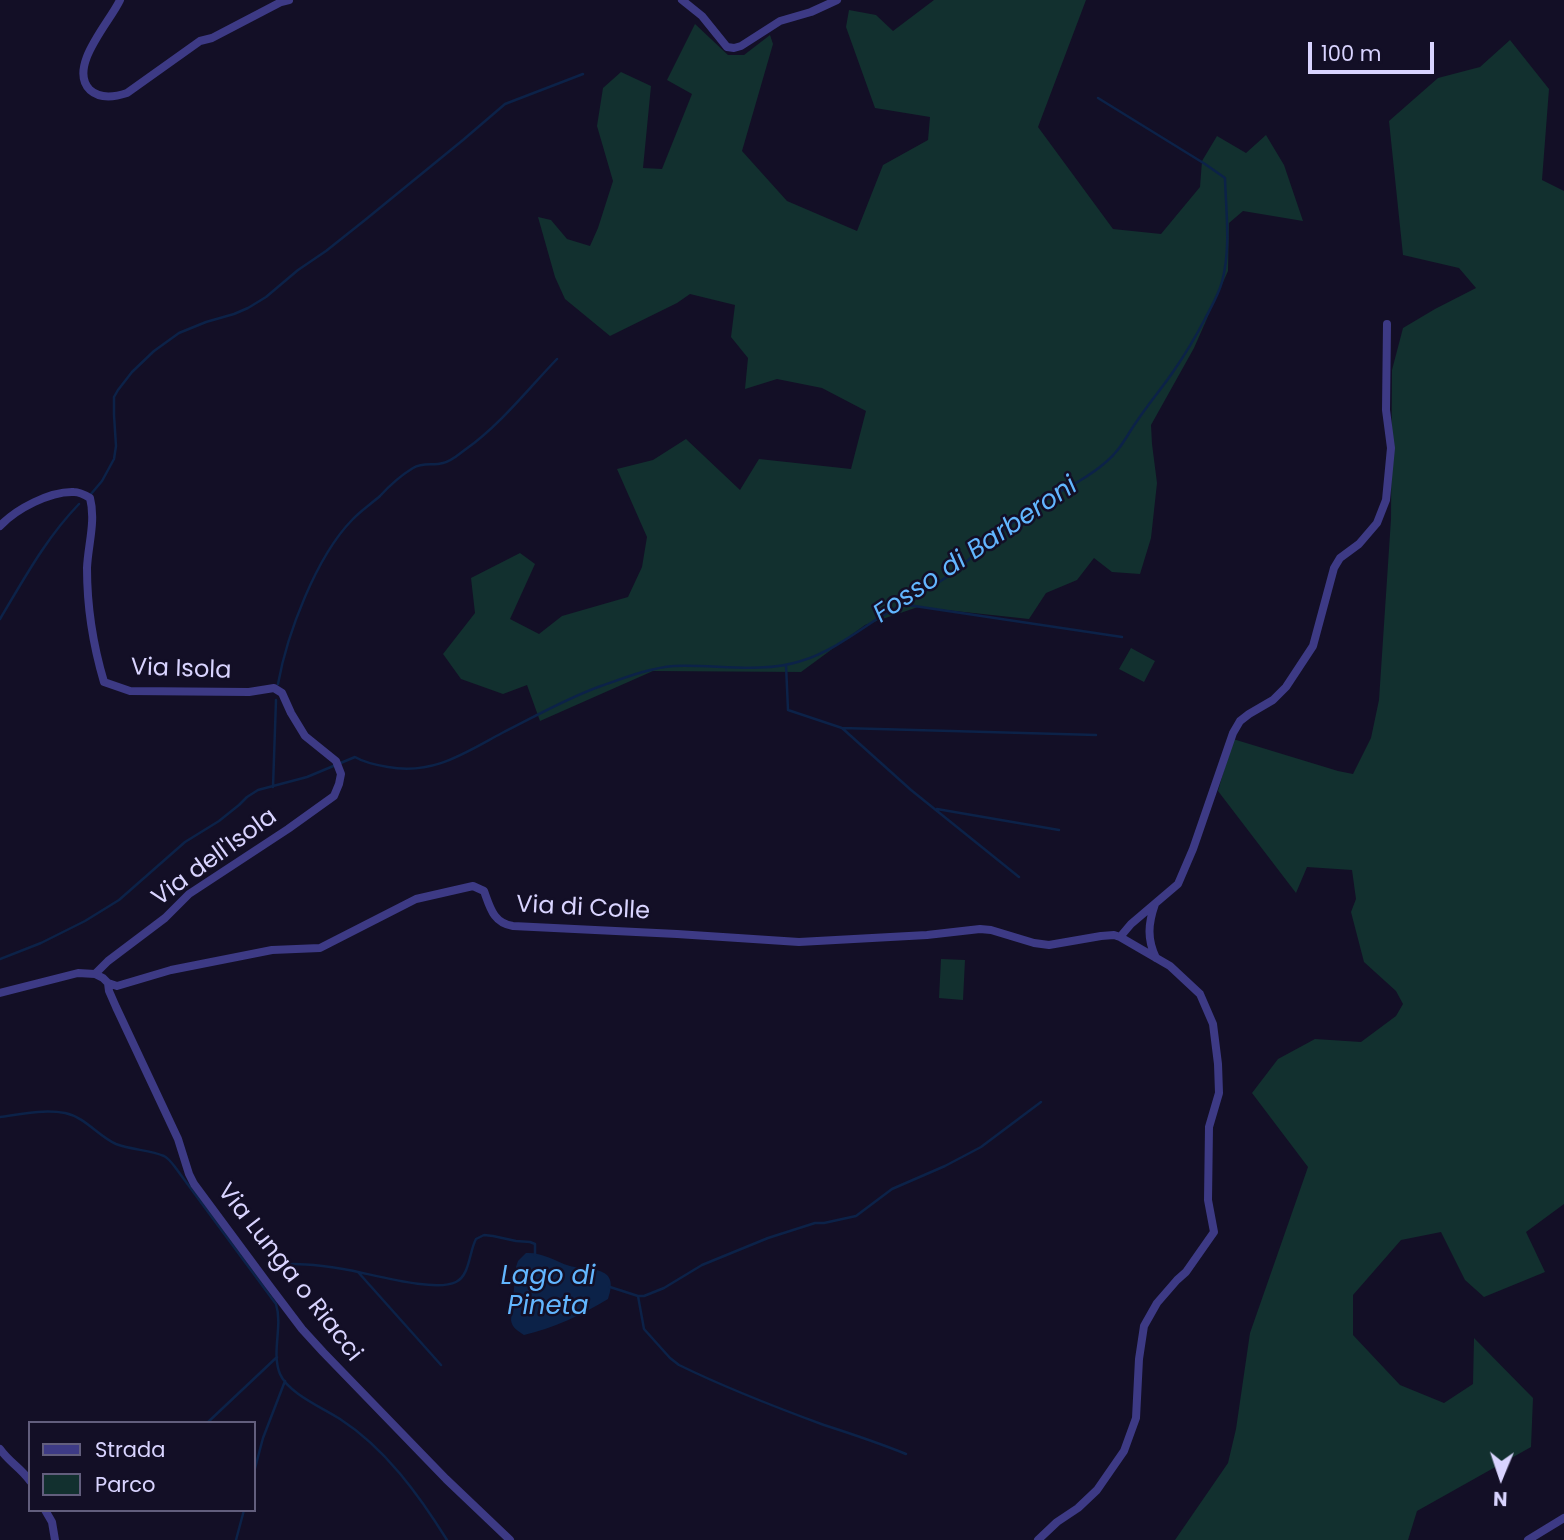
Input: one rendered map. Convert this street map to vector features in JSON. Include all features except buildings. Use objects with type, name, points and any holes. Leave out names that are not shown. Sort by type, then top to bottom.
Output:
[{"type":"street","points":[[120,0],[85,58],[83,76],[90,90],[98,95],[117,96],[127,93],[200,41],[212,38],[289,0]]},
{"type":"street","points":[[682,0],[702,16],[727,47],[734,48],[780,21],[811,12],[837,0]]},
{"type":"street","points":[[1038,1540],[1097,1490],[1124,1451],[1136,1418],[1139,1359],[1144,1326],[1157,1303],[1186,1272],[1214,1232],[1208,1200],[1209,1127],[1219,1093],[1213,1024],[1200,994],[1170,966],[1121,937],[1131,924],[1178,884],[1193,849],[1233,733],[1240,721],[1273,700],[1286,687],[1313,646],[1334,568],[1340,558],[1359,544],[1377,523],[1386,500],[1391,448],[1386,410],[1387,324]]},
{"type":"street","name":"Via Isola","points":[[0,526],[25,506],[60,493],[78,491],[90,498],[93,510],[87,567],[88,608],[104,682],[130,691],[249,692],[274,688],[282,693],[305,736],[338,766]]},
{"type":"street","name":"Via dell'Isola","points":[[95,974],[165,918],[189,894],[334,796],[341,779],[338,766]]},
{"type":"street","name":"Via di Colle","points":[[108,983],[122,985],[171,970],[272,950],[320,948],[416,900],[473,886],[484,891],[496,919],[513,926],[799,942],[980,929],[1042,944],[1101,936],[1121,937]]},
{"type":"street","points":[[1156,904],[1149,929],[1150,945],[1156,958]]},
{"type":"street","points":[[0,993],[78,973],[95,974],[108,983]]},
{"type":"street","name":"Via Lunga o Riacci","points":[[108,983],[108,991],[178,1139],[189,1174],[202,1195],[302,1329],[446,1479],[510,1540]]},
{"type":"street","points":[[0,1449],[28,1478]]},
{"type":"street","points":[[46,1512],[52,1522],[55,1540]]},
{"type":"street","points":[[1528,1540],[1564,1518]]},
{"type":"green space","points":[[934,0],[1086,0],[1038,127],[1113,229],[1161,234],[1200,187],[1202,161],[1217,136],[1246,153],[1266,135],[1284,165],[1303,221],[1243,211],[1229,223],[1228,271],[1194,348],[1151,425],[1157,483],[1151,538],[1140,574],[1112,572],[1094,558],[1077,580],[1046,593],[1029,619],[918,607],[865,625],[801,672],[653,671],[540,721],[527,685],[503,694],[461,679],[443,654],[475,613],[471,578],[520,553],[535,564],[510,619],[539,634],[562,616],[628,597],[642,567],[647,537],[617,469],[653,460],[686,439],[740,490],[759,459],[851,469],[866,411],[822,388],[777,379],[745,389],[748,358],[731,337],[735,305],[690,294],[610,336],[565,299],[555,277],[538,217],[551,220],[567,239],[590,246],[613,181],[597,126],[603,88],[621,72],[651,86],[643,168],[662,169],[692,94],[667,80],[695,24],[728,55],[744,55],[770,35],[773,44],[742,151],[787,201],[857,231],[883,165],[928,140],[930,117],[875,108],[846,27],[849,10],[876,15],[893,31]]},
{"type":"green space","points":[[1510,40],[1549,89],[1542,180],[1564,191],[1564,1204],[1526,1232],[1545,1272],[1484,1297],[1465,1280],[1441,1232],[1401,1240],[1353,1295],[1353,1335],[1400,1385],[1444,1403],[1473,1384],[1474,1338],[1533,1398],[1531,1447],[1417,1511],[1408,1540],[1175,1540],[1228,1463],[1236,1429],[1250,1333],[1308,1167],[1252,1093],[1278,1059],[1315,1039],[1361,1042],[1396,1016],[1403,1004],[1396,991],[1364,962],[1351,912],[1356,899],[1352,870],[1307,867],[1296,893],[1218,791],[1233,739],[1353,774],[1371,738],[1379,700],[1391,519],[1392,370],[1403,328],[1476,288],[1459,268],[1403,255],[1389,121],[1438,78],[1480,67]]},
{"type":"green space","points":[[1131,648],[1155,661],[1144,682],[1119,669]]},
{"type":"green space","points":[[941,959],[965,960],[963,1000],[939,998]]},
{"type":"water","name":"Lago di Pineta","points":[[526,1253],[538,1254],[570,1266],[601,1271],[610,1280],[608,1299],[567,1320],[524,1335],[514,1327],[511,1320],[516,1267]]},
{"type":"waterway","points":[[91,494],[114,459],[114,397],[132,372],[154,351],[179,333],[234,314],[266,297],[365,220],[505,104],[583,74]]},
{"type":"waterway","name":"Fosso di Barberoni","points":[[0,959],[41,943],[119,900],[185,842],[219,821],[258,790],[307,777],[355,757],[404,769],[434,765],[461,755],[576,696],[646,671],[674,666],[770,667],[801,661],[821,653],[942,580],[1025,513],[1100,467],[1119,448],[1179,363],[1202,325],[1222,282],[1227,230],[1225,178],[1098,98]]},
{"type":"waterway","points":[[278,684],[288,642],[305,597],[327,554],[352,520],[413,468],[449,461],[478,439],[502,418],[557,359]]},
{"type":"waterway","points":[[0,619],[46,545],[79,504]]},
{"type":"waterway","points":[[901,604],[1122,637]]},
{"type":"waterway","points":[[786,665],[788,710],[842,728],[1096,735]]},
{"type":"waterway","points":[[273,787],[276,700]]},
{"type":"waterway","points":[[842,728],[911,790],[1019,877]]},
{"type":"waterway","points":[[937,809],[1059,830]]},
{"type":"waterway","points":[[610,1287],[644,1296],[664,1288],[702,1265],[768,1238],[815,1223],[856,1216],[892,1189],[981,1147],[1041,1102]]},
{"type":"waterway","points":[[0,1117],[41,1112],[65,1113],[79,1118],[116,1144],[159,1154],[168,1159],[276,1304],[277,1357],[284,1381],[298,1394],[340,1419],[372,1444],[413,1490],[447,1540]]},
{"type":"waterway","points":[[268,1266],[315,1265],[417,1284],[446,1285],[461,1279],[467,1269],[476,1239],[484,1235],[530,1242],[535,1244],[535,1255]]},
{"type":"waterway","points":[[358,1272],[441,1365]]},
{"type":"waterway","points":[[638,1296],[644,1329],[679,1365],[769,1404],[906,1454]]},
{"type":"waterway","points":[[209,1421],[277,1357]]},
{"type":"waterway","points":[[256,1464],[285,1381]]},
{"type":"waterway","points":[[236,1540],[243,1512]]}]
